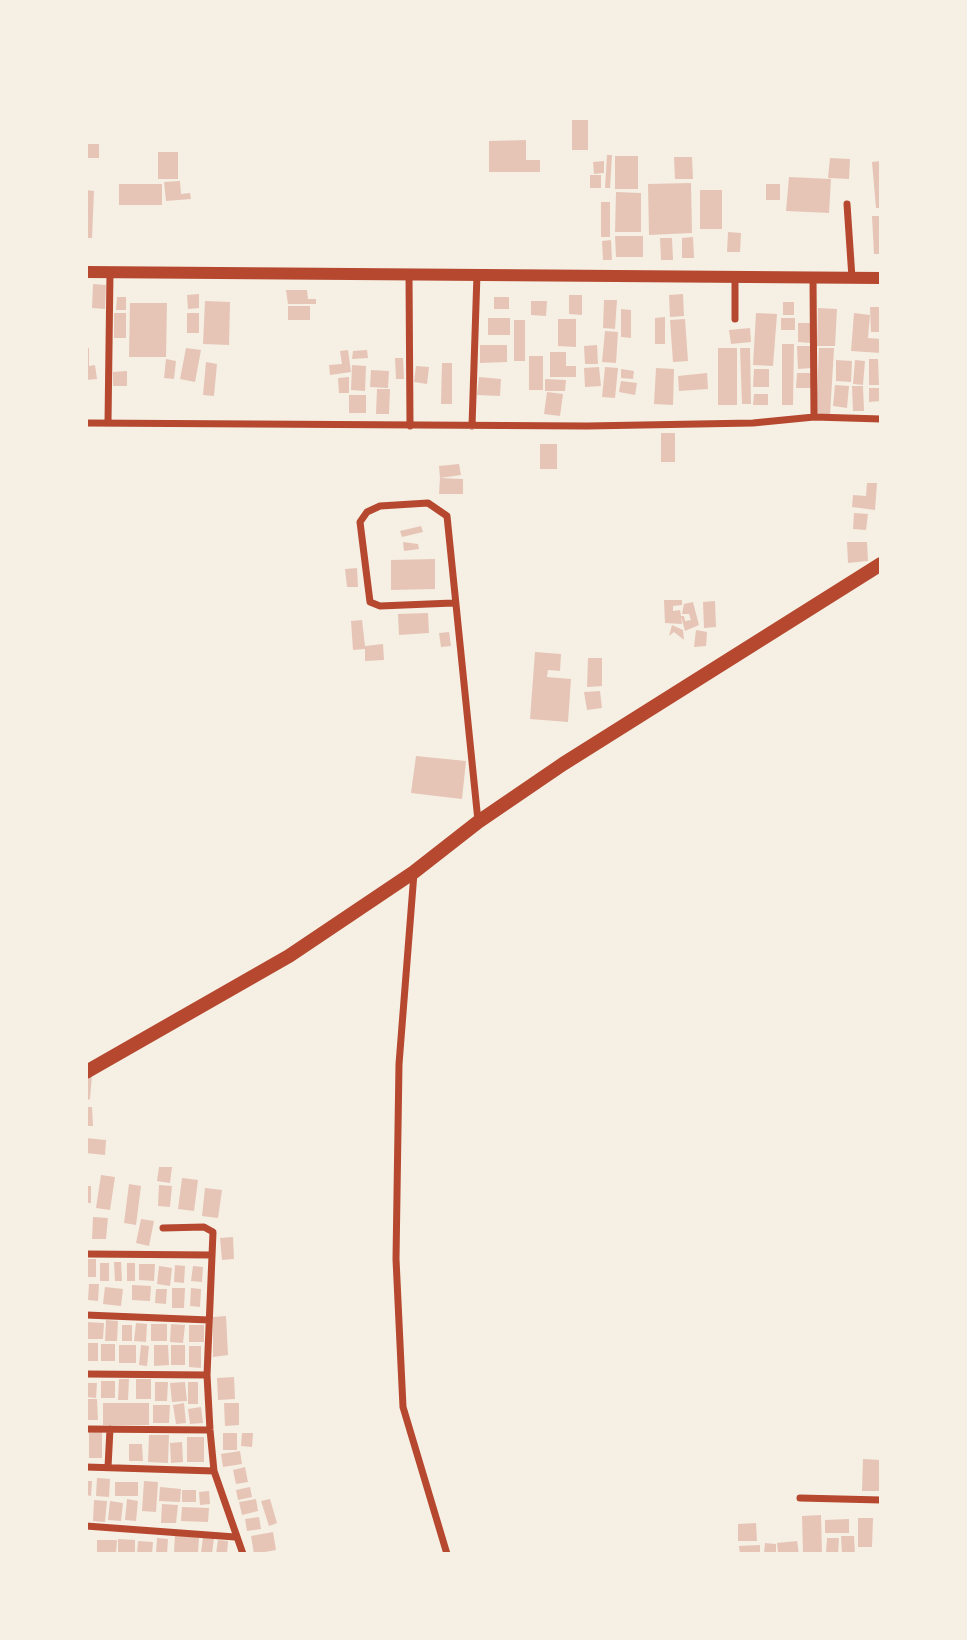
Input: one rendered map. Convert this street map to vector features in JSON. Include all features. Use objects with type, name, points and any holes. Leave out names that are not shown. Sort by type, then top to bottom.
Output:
[{"type":"highway","points":[[86,1072],[289,956],[414,872],[478,822],[574,757],[881,564]]},
{"type":"main road","points":[[86,272],[408,272],[881,278]]},
{"type":"street","points":[[847,204],[852,278]]},
{"type":"street","points":[[108,422],[110,271]]},
{"type":"street","points":[[408,272],[410,426]]},
{"type":"street","points":[[472,426],[477,274]]},
{"type":"street","points":[[735,276],[735,319]]},
{"type":"street","points":[[813,277],[814,417]]},
{"type":"street","points":[[86,423],[472,426],[753,423],[814,417],[881,419]]},
{"type":"street","points":[[453,603],[380,606],[370,602],[360,522],[367,512],[380,506],[428,503],[447,516],[453,603],[478,822]]},
{"type":"street","points":[[414,872],[399,1064],[396,1259],[400,1351],[403,1407],[447,1554]]},
{"type":"street","points":[[163,1227],[204,1227],[211,1230],[207,1375],[214,1471],[243,1554]]},
{"type":"street","points":[[86,1254],[212,1255]]},
{"type":"street","points":[[86,1315],[209,1320]]},
{"type":"street","points":[[86,1374],[207,1375]]},
{"type":"street","points":[[86,1429],[210,1430]]},
{"type":"street","points":[[108,1467],[110,1429]]},
{"type":"street","points":[[86,1467],[214,1471]]},
{"type":"street","points":[[800,1498],[881,1500]]},
{"type":"street","points":[[86,1526],[235,1537]]},
{"type":"building","points":[[572,120],[588,120],[588,150],[572,150]]},
{"type":"building","points":[[526,140],[526,160],[540,160],[540,172],[489,172],[489,141]]},
{"type":"building","points":[[86,144],[99,144],[99,158],[86,158]]},
{"type":"building","points":[[158,152],[178,152],[178,179],[158,179]]},
{"type":"building","points":[[607,155],[612,155],[610,188],[605,188]]},
{"type":"building","points":[[615,156],[638,156],[638,189],[615,189]]},
{"type":"building","points":[[674,157],[692,157],[693,179],[675,179]]},
{"type":"building","points":[[830,158],[850,159],[849,179],[828,178]]},
{"type":"building","points":[[604,161],[604,173],[594,174],[593,162]]},
{"type":"building","points":[[881,161],[881,208],[876,208],[872,162]]},
{"type":"building","points":[[590,175],[601,175],[601,188],[590,188]]},
{"type":"building","points":[[789,177],[831,179],[829,213],[786,211]]},
{"type":"building","points":[[180,181],[181,194],[190,193],[191,199],[166,201],[164,182]]},
{"type":"building","points":[[691,183],[692,233],[649,235],[648,184]]},
{"type":"building","points":[[119,184],[162,184],[162,205],[119,205]]},
{"type":"building","points":[[766,184],[780,184],[780,200],[766,200]]},
{"type":"building","points":[[86,190],[94,191],[92,238],[86,238]]},
{"type":"building","points":[[700,190],[722,190],[722,229],[700,229]]},
{"type":"building","points":[[616,192],[641,193],[641,232],[615,232]]},
{"type":"building","points":[[601,202],[610,202],[610,237],[601,237]]},
{"type":"building","points":[[872,216],[881,216],[881,254],[874,254]]},
{"type":"building","points":[[728,232],[741,233],[740,252],[727,252]]},
{"type":"building","points":[[615,236],[643,236],[643,257],[616,257]]},
{"type":"building","points":[[693,237],[694,258],[682,258],[682,238]]},
{"type":"building","points":[[660,238],[672,238],[673,260],[661,260]]},
{"type":"building","points":[[611,240],[612,260],[603,260],[602,241]]},
{"type":"building","points":[[93,284],[106,285],[105,309],[92,308]]},
{"type":"building","points":[[286,290],[307,290],[308,299],[316,299],[316,304],[288,304]]},
{"type":"building","points":[[199,294],[199,308],[188,309],[187,295]]},
{"type":"building","points":[[683,294],[684,316],[670,317],[669,295]]},
{"type":"building","points":[[569,295],[582,295],[582,315],[569,314]]},
{"type":"building","points":[[117,297],[126,297],[126,310],[116,310]]},
{"type":"building","points":[[494,297],[509,297],[509,309],[494,309]]},
{"type":"building","points":[[604,300],[617,300],[615,329],[603,328]]},
{"type":"building","points":[[205,301],[230,302],[229,345],[203,344]]},
{"type":"building","points":[[531,301],[547,301],[546,316],[531,315]]},
{"type":"building","points":[[783,302],[794,302],[794,315],[783,315]]},
{"type":"building","points":[[130,303],[167,303],[166,357],[129,357]]},
{"type":"building","points":[[288,306],[310,306],[310,320],[288,320]]},
{"type":"building","points":[[870,307],[881,307],[881,332],[871,332]]},
{"type":"building","points":[[818,308],[837,309],[835,346],[817,346]]},
{"type":"building","points":[[621,309],[631,310],[631,338],[621,337]]},
{"type":"building","points":[[114,313],[126,313],[126,338],[114,338]]},
{"type":"building","points":[[187,313],[199,313],[199,333],[187,333]]},
{"type":"building","points":[[756,313],[777,314],[773,366],[753,365]]},
{"type":"building","points":[[854,313],[870,315],[868,338],[881,339],[881,353],[851,351]]},
{"type":"building","points":[[665,317],[665,344],[655,344],[655,318]]},
{"type":"building","points":[[488,318],[510,318],[510,335],[488,335]]},
{"type":"building","points":[[781,318],[795,318],[795,330],[781,330]]},
{"type":"building","points":[[558,319],[576,319],[576,347],[558,346]]},
{"type":"building","points":[[685,319],[688,361],[673,362],[670,320]]},
{"type":"building","points":[[514,320],[525,320],[525,361],[514,361]]},
{"type":"building","points":[[798,323],[811,323],[811,343],[798,342]]},
{"type":"building","points":[[750,328],[751,342],[731,344],[729,330]]},
{"type":"building","points":[[605,331],[618,332],[616,363],[602,362]]},
{"type":"building","points":[[782,344],[794,344],[793,405],[782,405]]},
{"type":"building","points":[[480,345],[507,345],[507,362],[480,363]]},
{"type":"building","points":[[597,345],[598,364],[585,364],[584,346]]},
{"type":"building","points":[[797,346],[811,346],[812,368],[798,369]]},
{"type":"building","points":[[86,348],[89,348],[89,366],[95,365],[97,379],[86,380]]},
{"type":"building","points":[[186,348],[201,350],[195,382],[180,379]]},
{"type":"building","points":[[718,348],[737,348],[737,405],[718,405]]},
{"type":"building","points":[[740,348],[750,348],[751,404],[742,404]]},
{"type":"building","points":[[819,348],[834,348],[830,416],[816,415]]},
{"type":"building","points":[[348,350],[351,372],[330,375],[329,365],[342,364],[340,351]]},
{"type":"building","points":[[367,350],[368,358],[352,359],[353,351]]},
{"type":"building","points":[[550,352],[566,352],[566,366],[576,366],[576,377],[550,377]]},
{"type":"building","points":[[529,356],[543,356],[543,390],[529,390]]},
{"type":"building","points":[[395,358],[403,358],[404,379],[396,379]]},
{"type":"building","points":[[166,359],[176,361],[174,379],[164,378]]},
{"type":"building","points":[[869,359],[878,359],[879,385],[869,385]]},
{"type":"building","points":[[836,360],[852,361],[851,382],[836,381]]},
{"type":"building","points":[[855,360],[865,361],[863,385],[853,384]]},
{"type":"building","points":[[206,362],[217,364],[214,396],[203,395]]},
{"type":"building","points":[[442,363],[452,363],[452,404],[441,404]]},
{"type":"building","points":[[352,365],[366,366],[365,391],[351,390]]},
{"type":"building","points":[[416,366],[429,367],[427,384],[414,382]]},
{"type":"building","points":[[599,367],[601,386],[585,387],[584,368]]},
{"type":"building","points":[[605,367],[618,368],[615,398],[602,397]]},
{"type":"building","points":[[656,368],[674,369],[673,405],[654,404]]},
{"type":"building","points":[[621,369],[634,371],[633,379],[621,378]]},
{"type":"building","points":[[754,369],[769,369],[769,387],[753,387]]},
{"type":"building","points":[[371,370],[389,371],[388,388],[370,387]]},
{"type":"building","points":[[127,371],[127,386],[113,386],[113,372]]},
{"type":"building","points":[[707,373],[708,389],[679,391],[678,376]]},
{"type":"building","points":[[797,373],[811,373],[811,388],[796,388]]},
{"type":"building","points":[[349,377],[349,393],[339,393],[338,378]]},
{"type":"building","points":[[479,377],[501,379],[500,396],[477,395]]},
{"type":"building","points":[[545,379],[566,380],[565,391],[545,391]]},
{"type":"building","points":[[621,381],[637,383],[635,395],[619,392]]},
{"type":"building","points":[[835,385],[849,386],[847,408],[833,406]]},
{"type":"building","points":[[852,386],[863,386],[864,411],[853,411]]},
{"type":"building","points":[[869,388],[881,388],[881,401],[869,402]]},
{"type":"building","points":[[377,389],[390,389],[389,414],[376,414]]},
{"type":"building","points":[[547,392],[563,394],[560,416],[544,414]]},
{"type":"building","points":[[754,394],[768,394],[768,405],[753,405]]},
{"type":"building","points":[[349,395],[366,395],[366,413],[349,413]]},
{"type":"building","points":[[661,433],[675,433],[675,462],[661,462]]},
{"type":"building","points":[[540,444],[557,444],[557,469],[540,469]]},
{"type":"building","points":[[459,464],[461,475],[440,478],[439,466]]},
{"type":"building","points":[[440,478],[463,479],[463,494],[439,494]]},
{"type":"building","points":[[867,483],[877,483],[875,510],[852,507],[853,495],[866,496]]},
{"type":"building","points":[[854,513],[868,514],[866,530],[853,529]]},
{"type":"building","points":[[421,526],[423,532],[402,537],[400,531]]},
{"type":"building","points":[[403,542],[418,544],[419,549],[404,551]]},
{"type":"building","points":[[847,542],[867,542],[868,561],[848,563]]},
{"type":"building","points":[[435,559],[435,589],[391,590],[391,560]]},
{"type":"building","points":[[357,568],[358,587],[347,587],[345,569]]},
{"type":"building","points":[[664,600],[682,600],[682,605],[673,606],[673,611],[680,610],[682,624],[665,623]]},
{"type":"building","points":[[715,601],[716,627],[704,628],[703,602]]},
{"type":"building","points":[[693,602],[699,625],[685,631],[681,616],[684,616],[685,621],[691,620],[689,614],[682,614],[684,604]]},
{"type":"building","points":[[428,613],[429,633],[399,635],[398,614]]},
{"type":"building","points":[[362,620],[365,646],[383,644],[384,660],[365,661],[365,649],[353,650],[351,621]]},
{"type":"building","points":[[672,625],[683,630],[684,640],[674,632],[669,636]]},
{"type":"building","points":[[696,630],[707,632],[706,646],[694,647]]},
{"type":"building","points":[[449,632],[451,646],[441,647],[439,633]]},
{"type":"building","points":[[535,652],[561,654],[560,671],[548,670],[547,677],[571,679],[568,722],[530,719]]},
{"type":"building","points":[[588,658],[602,658],[602,686],[587,687]]},
{"type":"building","points":[[600,691],[602,708],[587,710],[584,692]]},
{"type":"building","points":[[416,756],[466,761],[462,799],[411,793]]},
{"type":"building","points":[[92,1075],[90,1099],[86,1101],[86,1077]]},
{"type":"building","points":[[86,1107],[92,1107],[93,1126],[86,1126]]},
{"type":"building","points":[[86,1138],[106,1140],[105,1155],[86,1153]]},
{"type":"building","points":[[159,1167],[172,1167],[170,1183],[157,1181]]},
{"type":"building","points":[[101,1175],[115,1177],[110,1210],[96,1208]]},
{"type":"building","points":[[182,1178],[198,1180],[194,1211],[178,1209]]},
{"type":"building","points":[[129,1184],[141,1186],[136,1225],[124,1223]]},
{"type":"building","points":[[159,1185],[172,1186],[170,1207],[158,1206]]},
{"type":"building","points":[[86,1186],[91,1186],[91,1203],[86,1203]]},
{"type":"building","points":[[205,1188],[222,1190],[218,1218],[202,1216]]},
{"type":"building","points":[[93,1217],[108,1218],[106,1239],[92,1239]]},
{"type":"building","points":[[141,1219],[154,1221],[149,1246],[136,1243]]},
{"type":"building","points":[[233,1237],[234,1259],[222,1260],[220,1238]]},
{"type":"building","points":[[87,1259],[96,1259],[96,1277],[87,1277]]},
{"type":"building","points":[[114,1262],[121,1262],[122,1281],[115,1281]]},
{"type":"building","points":[[100,1263],[109,1263],[109,1281],[100,1281]]},
{"type":"building","points":[[127,1263],[135,1263],[135,1281],[127,1281]]},
{"type":"building","points":[[139,1264],[155,1264],[154,1281],[139,1280]]},
{"type":"building","points":[[175,1265],[185,1266],[184,1283],[174,1282]]},
{"type":"building","points":[[159,1266],[172,1268],[170,1286],[157,1284]]},
{"type":"building","points":[[193,1266],[203,1267],[202,1282],[191,1281]]},
{"type":"building","points":[[89,1284],[99,1284],[98,1301],[88,1300]]},
{"type":"building","points":[[132,1285],[151,1286],[150,1301],[132,1300]]},
{"type":"building","points":[[105,1287],[123,1289],[121,1306],[103,1304]]},
{"type":"building","points":[[172,1288],[185,1288],[184,1308],[172,1308]]},
{"type":"building","points":[[191,1288],[201,1289],[200,1307],[190,1306]]},
{"type":"building","points":[[156,1289],[167,1289],[166,1304],[155,1303]]},
{"type":"building","points":[[226,1316],[228,1355],[213,1357],[213,1317]]},
{"type":"building","points":[[106,1320],[118,1321],[117,1341],[105,1341]]},
{"type":"building","points":[[86,1322],[104,1323],[103,1339],[86,1339]]},
{"type":"building","points":[[136,1323],[147,1324],[146,1342],[134,1341]]},
{"type":"building","points":[[151,1324],[167,1324],[167,1341],[151,1341]]},
{"type":"building","points":[[171,1324],[185,1325],[183,1343],[170,1342]]},
{"type":"building","points":[[122,1325],[132,1325],[132,1341],[122,1341]]},
{"type":"building","points":[[189,1325],[204,1325],[204,1342],[189,1342]]},
{"type":"building","points":[[86,1343],[98,1343],[98,1361],[86,1361]]},
{"type":"building","points":[[101,1344],[115,1344],[115,1361],[101,1361]]},
{"type":"building","points":[[119,1345],[136,1345],[136,1363],[119,1363]]},
{"type":"building","points":[[141,1345],[149,1346],[147,1366],[139,1365]]},
{"type":"building","points":[[154,1345],[168,1345],[169,1365],[154,1366]]},
{"type":"building","points":[[171,1345],[185,1345],[185,1365],[171,1365]]},
{"type":"building","points":[[189,1346],[201,1346],[201,1368],[189,1367]]},
{"type":"building","points":[[234,1377],[235,1399],[218,1400],[217,1378]]},
{"type":"building","points":[[119,1379],[129,1379],[128,1400],[118,1400]]},
{"type":"building","points":[[136,1379],[151,1379],[151,1399],[136,1399]]},
{"type":"building","points":[[101,1381],[115,1381],[115,1398],[101,1398]]},
{"type":"building","points":[[155,1382],[168,1382],[167,1401],[155,1401]]},
{"type":"building","points":[[185,1382],[187,1401],[172,1402],[170,1383]]},
{"type":"building","points":[[188,1382],[198,1382],[198,1404],[188,1404]]},
{"type":"building","points":[[87,1383],[97,1383],[96,1398],[86,1397]]},
{"type":"building","points":[[86,1399],[97,1399],[98,1420],[87,1420]]},
{"type":"building","points":[[103,1403],[149,1403],[149,1425],[103,1425]]},
{"type":"building","points":[[184,1403],[186,1423],[176,1424],[173,1405]]},
{"type":"building","points":[[224,1403],[239,1403],[239,1425],[225,1426]]},
{"type":"building","points":[[153,1405],[170,1405],[169,1423],[153,1423]]},
{"type":"building","points":[[201,1407],[203,1423],[190,1424],[188,1409]]},
{"type":"building","points":[[89,1430],[102,1431],[102,1458],[89,1458]]},
{"type":"building","points":[[223,1433],[237,1433],[237,1450],[223,1450]]},
{"type":"building","points":[[242,1433],[253,1433],[252,1447],[241,1446]]},
{"type":"building","points":[[149,1435],[169,1435],[168,1463],[148,1462]]},
{"type":"building","points":[[187,1437],[204,1437],[204,1462],[187,1462]]},
{"type":"building","points":[[182,1442],[183,1462],[171,1463],[170,1443]]},
{"type":"building","points":[[129,1444],[142,1444],[143,1461],[129,1461]]},
{"type":"building","points":[[240,1451],[242,1464],[223,1467],[221,1454]]},
{"type":"building","points":[[863,1459],[881,1460],[881,1491],[862,1491]]},
{"type":"building","points":[[245,1467],[248,1482],[236,1484],[233,1470]]},
{"type":"building","points":[[97,1478],[110,1479],[109,1497],[96,1496]]},
{"type":"building","points":[[86,1481],[92,1481],[91,1496],[86,1495]]},
{"type":"building","points":[[144,1481],[158,1482],[156,1512],[142,1511]]},
{"type":"building","points":[[115,1482],[138,1482],[138,1496],[115,1496]]},
{"type":"building","points":[[160,1487],[181,1489],[180,1502],[159,1501]]},
{"type":"building","points":[[250,1487],[252,1497],[238,1500],[236,1490]]},
{"type":"building","points":[[182,1490],[196,1490],[196,1502],[182,1502]]},
{"type":"building","points":[[209,1491],[210,1504],[200,1505],[199,1492]]},
{"type":"building","points":[[127,1499],[138,1501],[136,1521],[125,1520]]},
{"type":"building","points":[[256,1499],[258,1511],[242,1515],[239,1502]]},
{"type":"building","points":[[270,1499],[277,1523],[269,1526],[261,1501]]},
{"type":"building","points":[[94,1500],[107,1501],[105,1522],[93,1521]]},
{"type":"building","points":[[110,1501],[123,1503],[121,1521],[108,1520]]},
{"type":"building","points":[[162,1504],[178,1505],[176,1523],[161,1523]]},
{"type":"building","points":[[182,1507],[209,1508],[208,1522],[181,1521]]},
{"type":"building","points":[[821,1515],[822,1554],[803,1554],[802,1516]]},
{"type":"building","points":[[259,1517],[261,1529],[247,1531],[245,1519]]},
{"type":"building","points":[[858,1518],[873,1518],[872,1547],[858,1547]]},
{"type":"building","points":[[849,1519],[849,1533],[825,1533],[825,1520]]},
{"type":"building","points":[[756,1523],[757,1541],[738,1541],[738,1524]]},
{"type":"building","points":[[273,1532],[276,1550],[254,1554],[251,1536]]},
{"type":"building","points":[[175,1533],[199,1538],[198,1553],[174,1554]]},
{"type":"building","points":[[841,1536],[854,1536],[855,1554],[842,1554]]},
{"type":"building","points":[[203,1537],[214,1538],[212,1554],[201,1553]]},
{"type":"building","points":[[157,1538],[168,1539],[167,1554],[156,1554]]},
{"type":"building","points":[[827,1538],[839,1538],[838,1554],[826,1553]]},
{"type":"building","points":[[118,1539],[135,1540],[135,1554],[118,1554]]},
{"type":"building","points":[[97,1540],[117,1540],[116,1553],[97,1553]]},
{"type":"building","points":[[218,1540],[228,1541],[227,1554],[216,1554]]},
{"type":"building","points":[[138,1541],[153,1542],[152,1554],[137,1554]]},
{"type":"building","points":[[797,1541],[799,1554],[778,1554],[777,1543]]},
{"type":"building","points":[[765,1543],[776,1544],[776,1554],[764,1554]]},
{"type":"building","points":[[760,1545],[760,1554],[740,1554],[739,1546]]}]
